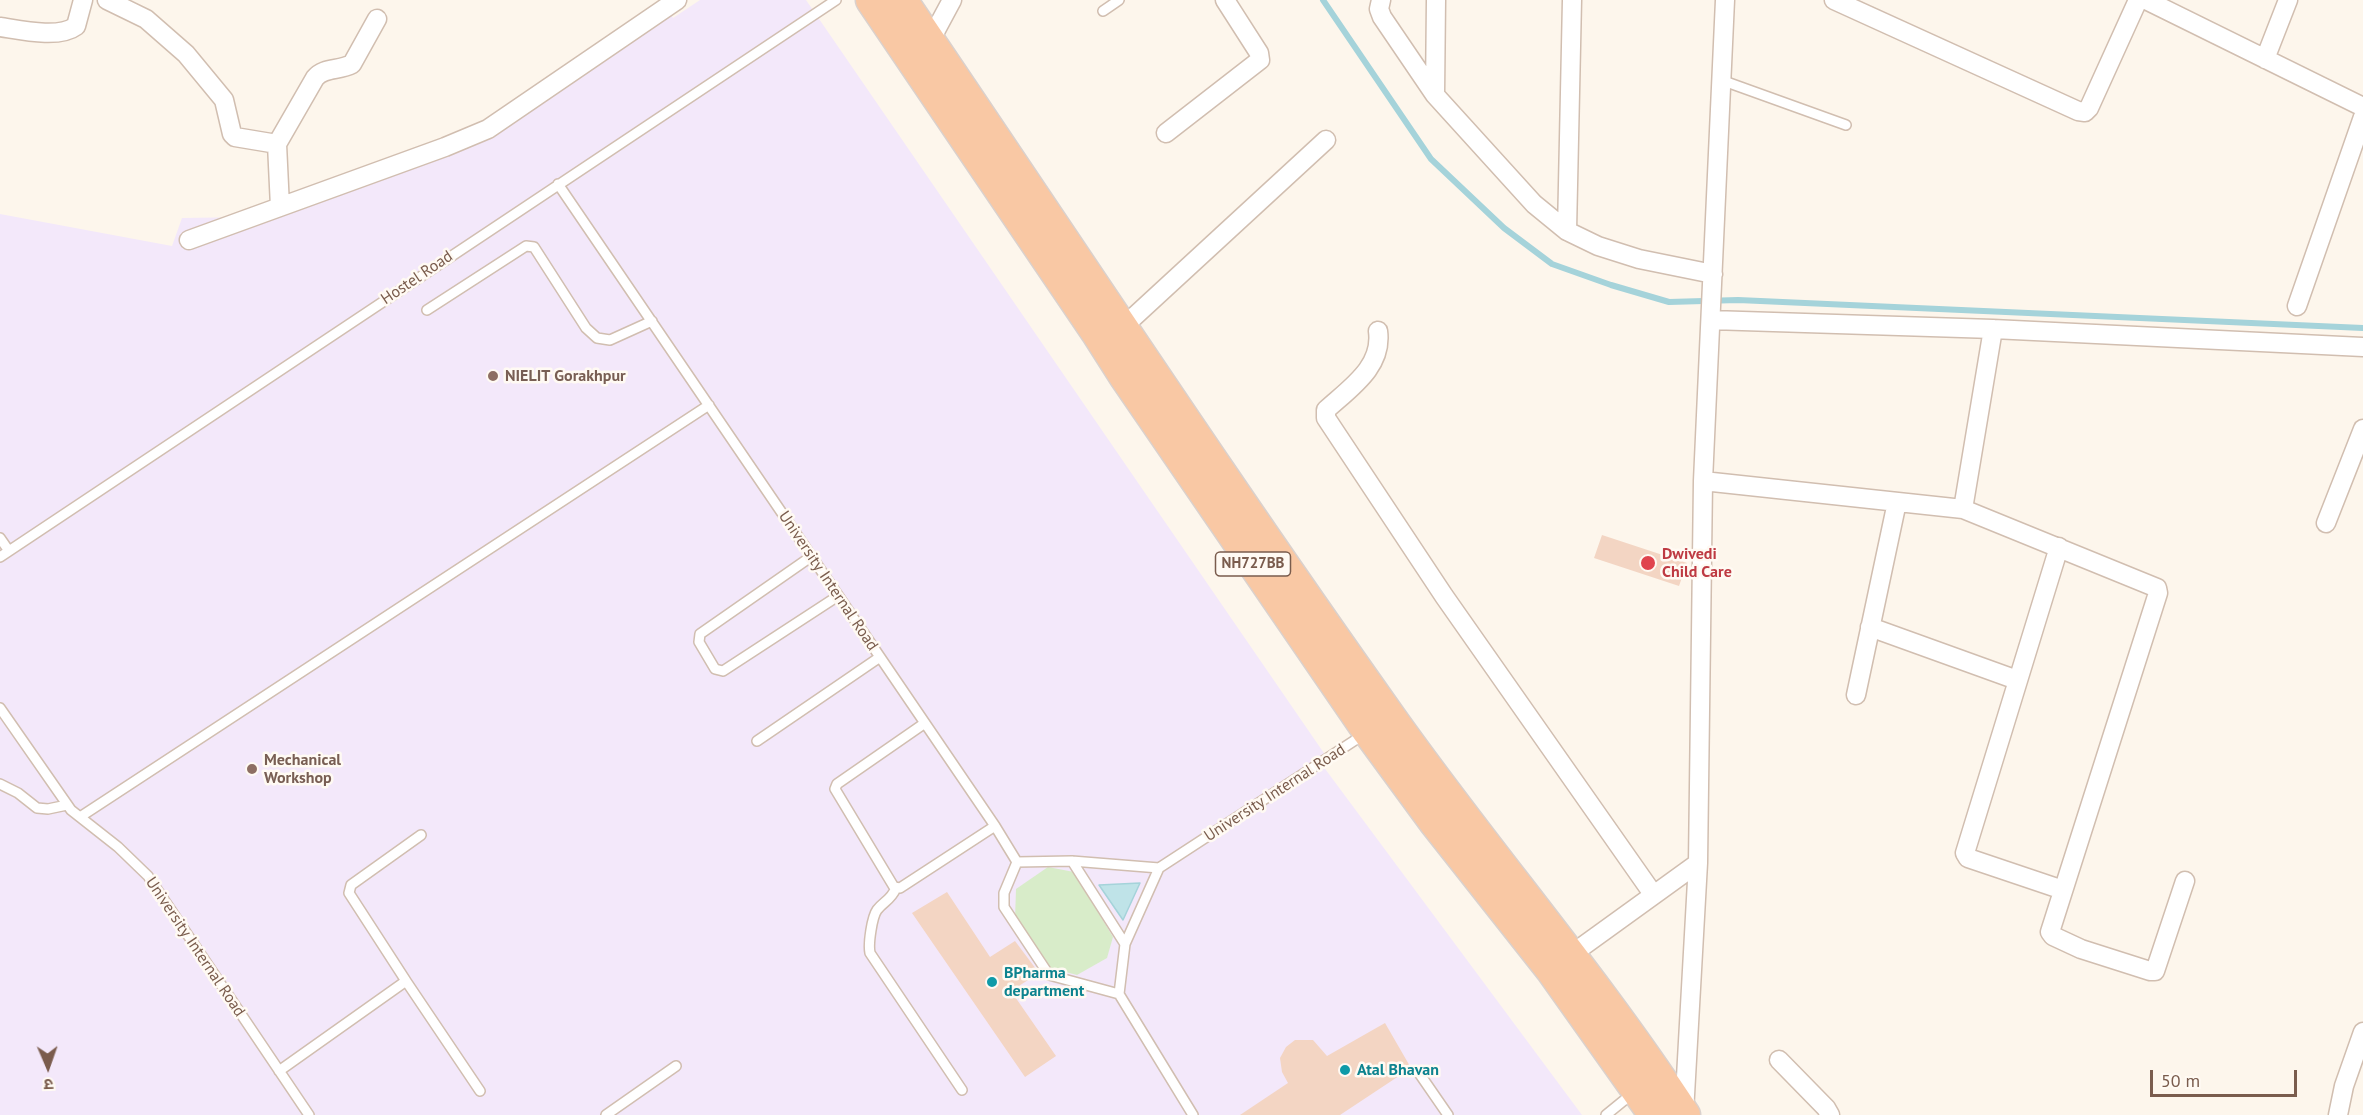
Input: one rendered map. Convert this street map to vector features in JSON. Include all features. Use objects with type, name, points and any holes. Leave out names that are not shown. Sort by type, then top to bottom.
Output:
[{"type":"highway","name":"NH727BB","points":[[871,0],[1124,376],[1379,725],[1455,807],[1572,954],[1659,1075],[1684,1115]]},
{"type":"highway","name":"NH727BB","points":[[902,0],[1124,326],[1379,725],[1434,822],[1551,970],[1654,1115]]},
{"type":"street","points":[[0,27],[35,33],[70,30],[76,26],[83,0]]},
{"type":"street","points":[[107,0],[146,19],[186,54],[224,100],[232,134],[236,137],[277,144]]},
{"type":"street","points":[[189,240],[488,129],[677,0]]},
{"type":"street","points":[[930,41],[952,0]]},
{"type":"street","points":[[1166,133],[1260,60],[1259,53],[1225,0]]},
{"type":"street","points":[[1381,0],[1379,6],[1382,17],[1435,95],[1533,204],[1567,231],[1598,246],[1712,283]]},
{"type":"street","points":[[1435,95],[1436,0]]},
{"type":"street","points":[[1567,231],[1572,0]]},
{"type":"street","points":[[1684,1115],[1698,863],[1703,481],[1725,0]]},
{"type":"street","points":[[1834,0],[2078,111],[2085,112],[2089,108],[2138,0]]},
{"type":"street","points":[[2146,0],[2363,107]]},
{"type":"street","points":[[2265,59],[2288,0]]},
{"type":"street","points":[[280,207],[277,144],[315,78],[323,71],[345,68],[352,64],[377,19]]},
{"type":"street","points":[[2297,306],[2363,117]]},
{"type":"street","points":[[1124,326],[1326,140]]},
{"type":"street","points":[[1711,317],[2363,347]]},
{"type":"street","points":[[1963,508],[1993,329]]},
{"type":"street","points":[[1378,331],[1378,350],[1373,363],[1364,375],[1326,410],[1326,418],[1444,596],[1653,894]]},
{"type":"street","points":[[2326,522],[2363,429]]},
{"type":"street","points":[[1703,481],[1963,508],[2157,588],[2158,593],[2050,928],[2053,936],[2081,949],[2155,971],[2185,881]]},
{"type":"street","points":[[1856,695],[1897,502]]},
{"type":"street","points":[[2059,548],[1965,853],[1968,858],[2063,890]]},
{"type":"street","points":[[1870,627],[2017,680]]},
{"type":"street","points":[[1572,954],[1698,863]]},
{"type":"street","points":[[2338,1115],[2344,1086],[2363,1032]]},
{"type":"street","points":[[1779,1060],[1826,1108],[1830,1115]]},
{"type":"lane","name":"Hostel Road","points":[[4,554],[836,0]]},
{"type":"lane","points":[[1103,11],[1119,0]]},
{"type":"lane","points":[[1722,80],[1846,125]]},
{"type":"lane","name":"University Internal Road","points":[[558,184],[995,826],[1017,862]]},
{"type":"lane","points":[[427,310],[526,246],[530,246],[534,248],[586,328],[597,338],[610,340],[652,321]]},
{"type":"lane","points":[[80,817],[709,405]]},
{"type":"lane","points":[[0,538],[4,554]]},
{"type":"lane","points":[[812,556],[700,634],[699,642],[716,669],[723,671],[838,596]]},
{"type":"lane","points":[[757,741],[880,657]]},
{"type":"lane","name":"University Internal Road","points":[[0,708],[67,805],[118,847],[148,876],[309,1115]]},
{"type":"lane","points":[[896,888],[847,812],[835,789],[837,784],[925,723]]},
{"type":"lane","name":"University Internal Road","points":[[1159,868],[1379,725]]},
{"type":"lane","points":[[0,784],[18,793],[37,808],[48,809],[67,805]]},
{"type":"lane","points":[[962,1090],[870,953],[868,946],[876,911],[889,901],[896,888],[995,826]]},
{"type":"lane","points":[[421,835],[351,885],[350,893],[480,1091]]},
{"type":"lane","points":[[1072,861],[1125,944]]},
{"type":"lane","points":[[1119,994],[1049,975],[1004,907],[1004,893],[1017,862],[1072,861],[1159,868],[1125,944],[1119,994],[1193,1115]]},
{"type":"lane","points":[[279,1071],[406,981]]},
{"type":"lane","points":[[606,1115],[676,1066]]},
{"type":"lane","points":[[1419,1073],[1448,1115]]},
{"type":"lane","points":[[1606,1115],[1637,1090]]},
{"type":"shaded area","points":[[700,0],[806,0],[1328,759],[1320,762],[1582,1115],[0,1115],[0,214],[172,246],[182,218],[251,217],[482,124],[667,5],[673,18]]},
{"type":"green space","points":[[1048,867],[1074,872],[1113,937],[1107,958],[1077,975],[1050,968],[1015,919],[1016,889]]},
{"type":"water","points":[[1140,883],[1123,920],[1099,885]]},
{"type":"building","points":[[1602,535],[1687,563],[1679,586],[1594,558]]},
{"type":"building","name":"BPharma department","points":[[947,892],[990,957],[1015,941],[1039,973],[1011,991],[1056,1056],[1025,1077],[912,913]]},
{"type":"building","name":"Atal Bhavan","points":[[1385,1023],[1411,1068],[1340,1115],[1240,1115],[1288,1083],[1282,1072],[1280,1058],[1286,1047],[1295,1040],[1313,1040],[1327,1056]]},
{"type":"waterway","points":[[1323,0],[1431,159],[1504,228],[1552,264],[1611,285],[1669,302],[1738,300],[2363,328]]},
{"type":"place","name":"NIELIT Gorakhpur","points":[[493,376]]},
{"type":"place","name":"Dwivedi Child Care","points":[[1648,563]]},
{"type":"place","name":"Mechanical Workshop","points":[[252,769]]},
{"type":"place","name":"BPharma department","points":[[992,982]]},
{"type":"place","name":"Atal Bhavan","points":[[1345,1070]]}]
